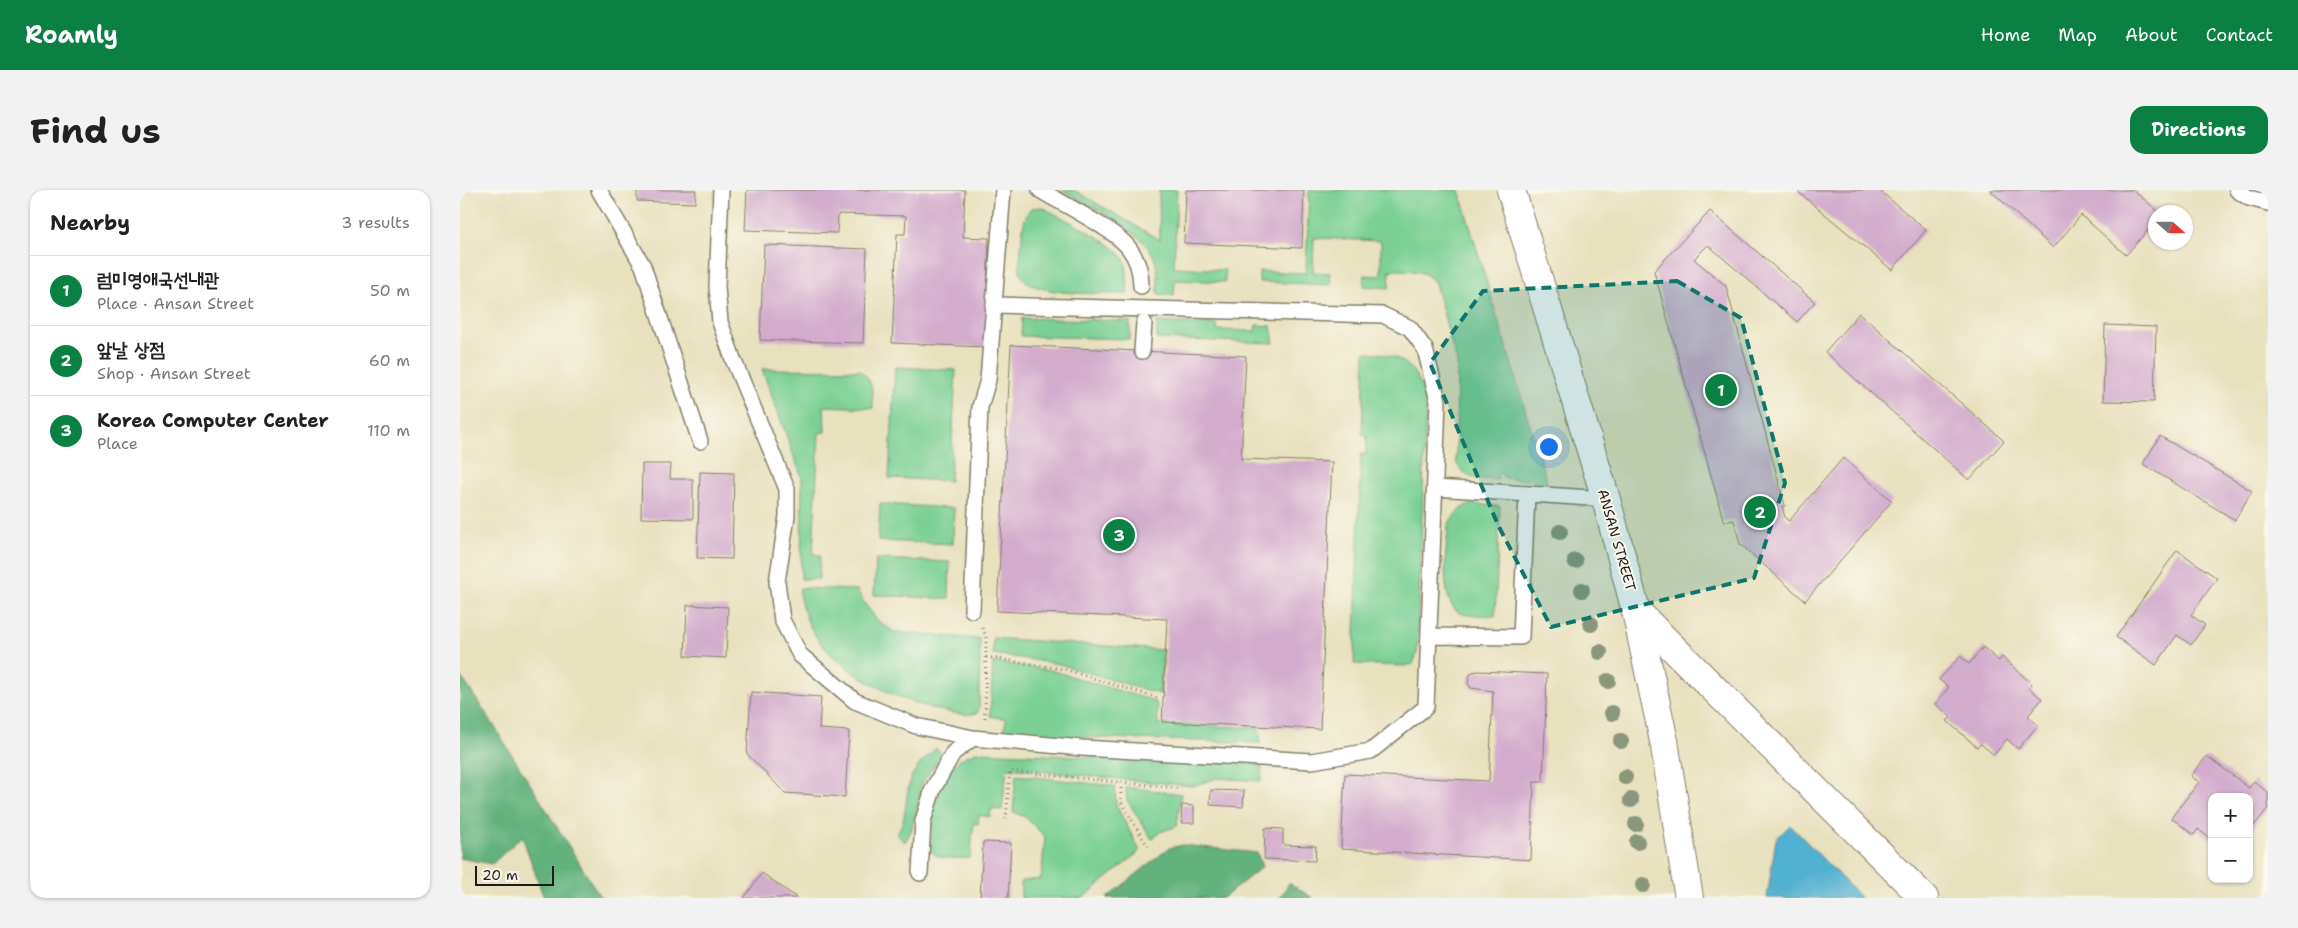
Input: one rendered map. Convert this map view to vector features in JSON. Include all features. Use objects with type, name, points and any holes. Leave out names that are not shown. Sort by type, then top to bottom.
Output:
[{"type":"main road","name":"ANSAN STREET","points":[[1512,190],[1606,499],[1636,611],[1664,741],[1689,898]]},
{"type":"main road","points":[[1636,611],[1924,898]]},
{"type":"lane","points":[[599,190],[643,266],[700,441]]},
{"type":"lane","points":[[721,190],[717,287],[720,322],[733,359],[787,489],[787,516],[777,582],[782,620],[800,655],[855,702],[916,726],[980,739],[1082,748],[1312,761],[1371,751],[1426,707],[1438,401],[1425,348],[1410,328],[1383,315],[995,305]]},
{"type":"lane","points":[[972,610],[980,407],[988,380],[1003,190]]},
{"type":"lane","points":[[1040,190],[1102,227],[1127,246],[1141,273],[1142,286]]},
{"type":"lane","points":[[2237,190],[2249,198],[2268,203]]},
{"type":"lane","points":[[1142,351],[1144,323]]},
{"type":"lane","points":[[1436,488],[1606,499]]},
{"type":"lane","points":[[1429,636],[1521,637],[1527,494]]},
{"type":"lane","points":[[920,873],[923,821],[933,789],[953,753],[980,739]]},
{"type":"path","points":[[972,610],[986,636],[980,739]]},
{"type":"path","points":[[986,657],[1064,669],[1158,698]]},
{"type":"path","points":[[1006,819],[1010,772],[1177,788]]},
{"type":"path","points":[[1121,783],[1121,802],[1148,847]]},
{"type":"highlighted area","points":[[1677,281],[1741,318],[1785,483],[1754,578],[1551,627],[1498,525],[1430,363],[1483,291]]},
{"type":"green space","points":[[1062,190],[1074,190],[1160,240],[1159,190],[1177,190],[1174,267],[1225,270],[1225,282],[1175,280],[1174,296],[1158,294],[1158,272],[1154,257],[1143,242],[1134,233],[1098,209]]},
{"type":"green space","points":[[1309,190],[1459,190],[1547,482],[1504,478],[1500,472],[1497,476],[1499,480],[1479,479],[1469,476],[1460,468],[1456,462],[1457,363],[1435,283],[1431,278],[1421,273],[1390,270],[1389,288],[1364,286],[1364,275],[1381,276],[1381,241],[1314,238],[1313,272],[1330,273],[1331,285],[1259,282],[1259,271],[1306,273]]},
{"type":"green space","points":[[1042,207],[1096,236],[1122,256],[1127,269],[1127,294],[1087,294],[1056,291],[1031,284],[1023,278],[1020,271],[1020,263],[1024,222],[1032,208]]},
{"type":"green space","points":[[1022,318],[1130,321],[1130,339],[1021,336]]},
{"type":"green space","points":[[1157,322],[1217,324],[1217,330],[1255,331],[1256,325],[1271,326],[1274,343],[1157,339]]},
{"type":"green space","points":[[1365,352],[1389,356],[1407,364],[1418,380],[1426,404],[1417,653],[1413,664],[1404,666],[1354,664],[1361,454],[1366,454],[1367,435],[1362,434]]},
{"type":"green space","points":[[895,367],[956,370],[950,481],[889,478]]},
{"type":"green space","points":[[762,369],[859,370],[870,382],[873,408],[824,406],[825,432],[819,433],[813,554],[820,555],[819,579],[801,579],[802,478]]},
{"type":"green space","points":[[880,504],[954,508],[953,544],[878,541]]},
{"type":"green space","points":[[1469,504],[1500,506],[1495,616],[1463,614],[1455,609],[1450,601],[1447,589],[1445,561],[1448,526],[1456,513]]},
{"type":"green space","points":[[876,559],[950,562],[949,599],[874,595]]},
{"type":"green space","points":[[800,588],[857,590],[877,620],[894,632],[980,639],[979,709],[977,713],[958,714],[920,705],[879,688],[860,677],[826,649],[813,632],[802,604]]},
{"type":"green space","points":[[993,638],[1163,650],[1160,694],[1059,664],[993,654]]},
{"type":"green space","points":[[993,662],[1050,670],[1154,701],[1157,705],[1158,724],[1259,728],[1261,743],[1012,735],[1004,733],[1006,719],[990,716]]},
{"type":"green space","points":[[460,675],[491,721],[601,898],[544,898],[522,836],[492,864],[460,858]]},
{"type":"green space","points":[[936,748],[942,754],[923,782],[911,831],[905,842],[896,834],[900,829],[904,816],[911,778],[919,766]]},
{"type":"green space","points":[[976,752],[1262,764],[1261,781],[1217,778],[1193,786],[1007,768],[1002,810],[991,809],[990,817],[979,815],[978,824],[974,823],[970,858],[936,856],[928,845],[927,834],[929,821],[938,794],[956,763]]},
{"type":"green space","points":[[1016,775],[1115,786],[1116,805],[1140,851],[1083,898],[1021,898],[1021,881],[1041,879],[1045,837],[1025,817],[1013,812]]},
{"type":"green space","points":[[1126,787],[1181,794],[1177,826],[1160,832],[1152,839],[1127,800]]},
{"type":"green space","points":[[1183,845],[1257,853],[1262,867],[1223,898],[1107,898],[1169,848]]},
{"type":"green space","points":[[1289,883],[1313,898],[1280,898]]},
{"type":"water","points":[[1790,825],[1861,898],[1767,898],[1776,839]]},
{"type":"building","points":[[637,190],[696,190],[695,203],[637,201]]},
{"type":"building","points":[[747,190],[965,190],[963,237],[989,238],[985,347],[892,343],[897,234],[905,234],[906,216],[838,214],[837,233],[745,230]]},
{"type":"building","points":[[1186,190],[1304,190],[1302,248],[1184,243]]},
{"type":"building","points":[[1796,190],[1879,190],[1926,230],[1892,270]]},
{"type":"building","points":[[1990,190],[2133,190],[2151,205],[2148,205],[2148,230],[2126,255],[2081,215],[2053,248]]},
{"type":"building","points":[[1710,211],[1815,302],[1797,322],[1708,245],[1694,259],[1726,286],[1785,506],[1782,506],[1785,518],[1789,521],[1843,458],[1892,501],[1805,601],[1740,544],[1734,520],[1724,522],[1654,271]]},
{"type":"building","points":[[764,245],[867,249],[863,343],[760,340]]},
{"type":"building","points":[[1859,313],[2004,441],[1969,480],[1825,352]]},
{"type":"building","points":[[2105,325],[2156,327],[2154,402],[2103,401]]},
{"type":"building","points":[[1011,345],[1246,356],[1241,459],[1332,462],[1320,729],[1162,722],[1167,619],[997,611]]},
{"type":"building","points":[[2160,436],[2252,491],[2235,520],[2143,464]]},
{"type":"building","points":[[642,464],[671,464],[670,479],[693,479],[693,519],[641,518]]},
{"type":"building","points":[[700,472],[734,473],[732,559],[697,558]]},
{"type":"building","points":[[2177,550],[2217,578],[2191,615],[2205,625],[2191,645],[2177,635],[2156,665],[2116,637]]},
{"type":"building","points":[[687,605],[728,607],[726,658],[685,656]]},
{"type":"building","points":[[1983,647],[1999,661],[2002,657],[2032,684],[2029,688],[2042,699],[2028,716],[2038,725],[2018,749],[2007,739],[1994,755],[1981,744],[1977,747],[1947,721],[1951,717],[1935,704],[1949,687],[1939,680],[1960,656],[1969,664]]},
{"type":"building","points":[[1472,672],[1547,674],[1543,782],[1534,782],[1531,860],[1341,849],[1345,774],[1489,781],[1493,691],[1471,688],[1468,683],[1469,677]]},
{"type":"building","points":[[751,692],[821,697],[819,729],[849,731],[845,797],[785,793],[747,754]]},
{"type":"building","points":[[2207,756],[2249,788],[2254,781],[2268,793],[2268,808],[2253,827],[2253,793],[2208,793],[2208,837],[2198,829],[2194,835],[2171,818],[2199,782],[2191,776]]},
{"type":"building","points":[[1211,790],[1244,791],[1243,807],[1210,805]]},
{"type":"building","points":[[1182,805],[1194,806],[1194,823],[1181,823]]},
{"type":"building","points":[[1265,828],[1283,829],[1283,845],[1316,846],[1315,861],[1264,859]]},
{"type":"building","points":[[983,842],[1011,843],[1008,898],[980,898]]},
{"type":"building","points":[[762,873],[797,898],[744,898]]},
{"type":"place","name":"럼미영애국선내관","points":[[1721,390]]},
{"type":"place","name":"앞날 상점","points":[[1760,512]]},
{"type":"place","name":"Korea Computer Center","points":[[1119,535]]}]
